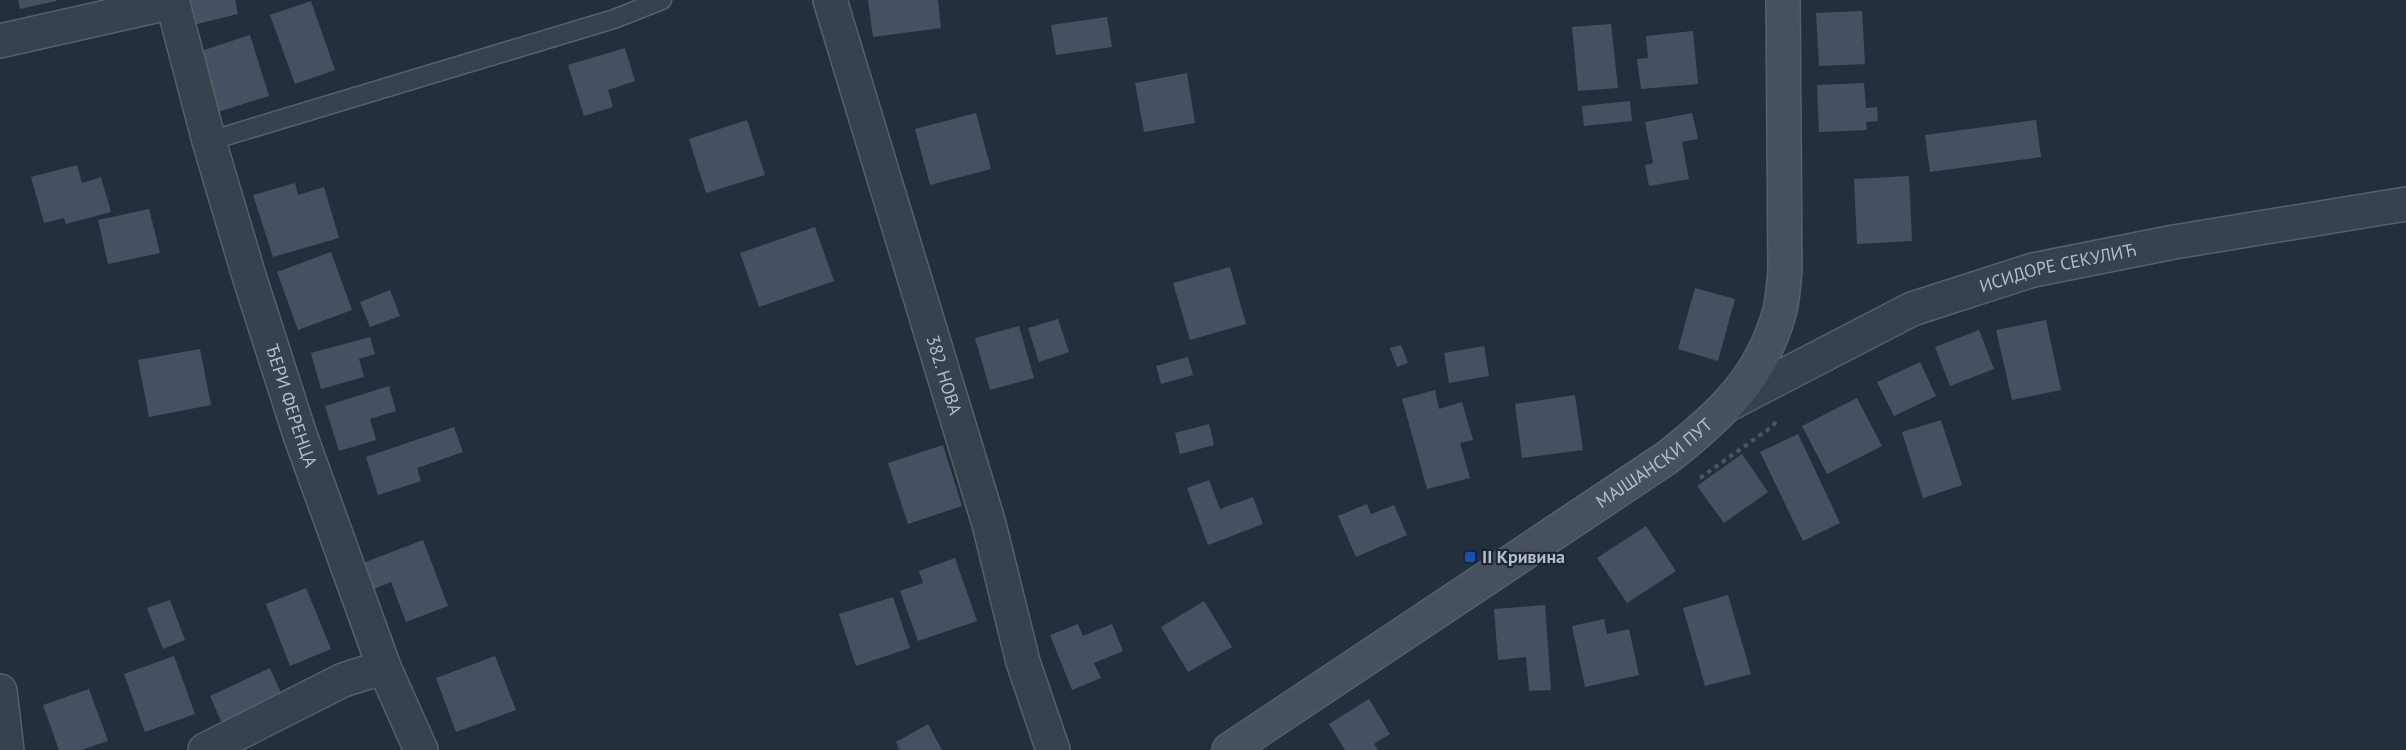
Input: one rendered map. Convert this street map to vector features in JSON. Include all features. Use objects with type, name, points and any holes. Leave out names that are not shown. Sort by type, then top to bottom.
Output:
[{"type":"street","name":"382. НОВА","points":[[830,0],[989,524],[1023,662],[1053,750]]},
{"type":"street","name":"МАЈШАНСКИ ПУТ","points":[[1229,750],[1668,457],[1731,403],[1753,375],[1770,340],[1780,308],[1785,269],[1783,0]]},
{"type":"street","name":"ЂЕРИ ФЕРЕНЦА","points":[[0,41],[172,1],[209,141],[300,435],[384,667],[421,750]]},
{"type":"street","name":"ИСИДОРЕ СЕКУЛИЋ","points":[[1731,403],[1912,309],[2033,270],[2174,242],[2406,204]]},
{"type":"street","points":[[205,750],[343,680],[384,667]]},
{"type":"street","points":[[0,691],[7,750]]},
{"type":"lane","points":[[209,141],[614,19],[663,0]]},
{"type":"building","points":[[18,0],[56,0],[56,1],[20,9]]},
{"type":"building","points":[[188,0],[235,0],[238,14],[189,26]]},
{"type":"building","points":[[868,0],[938,0],[941,28],[873,37]]},
{"type":"building","points":[[311,1],[335,70],[295,84],[270,15]]},
{"type":"building","points":[[1862,11],[1865,64],[1819,66],[1816,13]]},
{"type":"building","points":[[1107,17],[1112,47],[1056,55],[1051,25]]},
{"type":"building","points":[[1611,24],[1618,88],[1578,91],[1572,27]]},
{"type":"building","points":[[1693,31],[1698,84],[1641,89],[1637,59],[1648,58],[1646,36]]},
{"type":"building","points":[[250,35],[269,96],[215,113],[195,53]]},
{"type":"building","points":[[625,48],[635,81],[608,90],[613,107],[584,116],[568,65]]},
{"type":"building","points":[[1187,73],[1195,123],[1144,132],[1135,83]]},
{"type":"building","points":[[1864,83],[1866,108],[1877,107],[1878,121],[1866,122],[1867,130],[1819,132],[1817,85]]},
{"type":"building","points":[[1630,101],[1632,121],[1584,126],[1582,106]]},
{"type":"building","points":[[976,113],[991,169],[930,185],[915,129]]},
{"type":"building","points":[[1692,113],[1698,139],[1682,142],[1689,179],[1649,186],[1645,165],[1653,163],[1645,122]]},
{"type":"building","points":[[747,120],[765,175],[706,193],[689,139]]},
{"type":"building","points":[[2036,120],[2041,157],[1930,172],[1925,135]]},
{"type":"building","points":[[77,165],[82,183],[101,177],[111,212],[66,224],[64,218],[44,223],[31,177]]},
{"type":"building","points":[[1909,176],[1912,241],[1857,244],[1854,179]]},
{"type":"building","points":[[295,183],[298,195],[324,187],[339,238],[273,257],[253,195]]},
{"type":"building","points":[[149,209],[160,253],[108,264],[98,220]]},
{"type":"building","points":[[815,227],[834,281],[759,307],[740,253]]},
{"type":"building","points":[[331,252],[352,310],[298,330],[277,272]]},
{"type":"building","points":[[1230,267],[1246,324],[1190,340],[1173,283]]},
{"type":"building","points":[[1695,288],[1735,299],[1718,361],[1678,349]]},
{"type":"building","points":[[390,290],[400,316],[370,327],[360,302]]},
{"type":"building","points":[[1058,319],[1069,352],[1039,362],[1028,328]]},
{"type":"building","points":[[2046,320],[2061,390],[2012,400],[1996,330]]},
{"type":"building","points":[[1019,326],[1034,378],[990,390],[975,338]]},
{"type":"building","points":[[1979,330],[1994,369],[1950,386],[1935,347]]},
{"type":"building","points":[[370,337],[375,354],[359,359],[364,377],[321,389],[311,353]]},
{"type":"building","points":[[1401,345],[1408,363],[1397,367],[1390,348]]},
{"type":"building","points":[[1484,346],[1489,376],[1449,383],[1444,353]]},
{"type":"building","points":[[200,349],[211,405],[149,417],[138,360]]},
{"type":"building","points":[[1188,357],[1193,375],[1161,384],[1156,366]]},
{"type":"building","points":[[1920,362],[1936,396],[1894,416],[1877,382]]},
{"type":"building","points":[[389,386],[396,411],[370,419],[376,440],[339,451],[325,406]]},
{"type":"building","points":[[1435,390],[1439,409],[1462,402],[1473,440],[1460,443],[1470,478],[1427,489],[1402,399]]},
{"type":"building","points":[[1575,395],[1583,450],[1522,458],[1515,404]]},
{"type":"building","points":[[1857,398],[1882,446],[1827,474],[1802,426]]},
{"type":"building","points":[[1941,420],[1962,485],[1923,498],[1902,432]]},
{"type":"building","points":[[1209,424],[1214,445],[1180,454],[1175,433]]},
{"type":"building","points":[[454,427],[463,452],[417,468],[421,481],[378,495],[366,457]]},
{"type":"building","points":[[1798,434],[1840,523],[1803,541],[1760,452]]},
{"type":"building","points":[[943,445],[962,506],[908,524],[888,463]]},
{"type":"building","points":[[1742,454],[1768,492],[1724,523],[1697,486]]},
{"type":"building","points":[[1209,480],[1220,509],[1253,497],[1263,524],[1208,545],[1187,488]]},
{"type":"building","points":[[1367,504],[1371,514],[1394,505],[1407,535],[1356,557],[1338,516]]},
{"type":"building","points":[[1646,526],[1676,571],[1627,603],[1597,558]]},
{"type":"building","points":[[423,540],[448,606],[406,622],[391,582],[365,593],[355,566]]},
{"type":"building","points":[[955,558],[977,621],[918,641],[900,591],[923,583],[919,571]]},
{"type":"building","points":[[306,588],[331,649],[290,666],[266,604]]},
{"type":"building","points":[[1728,595],[1751,674],[1705,686],[1683,608]]},
{"type":"building","points":[[893,597],[910,648],[856,666],[839,614]]},
{"type":"building","points":[[170,600],[185,640],[163,649],[147,608]]},
{"type":"building","points":[[1204,601],[1232,647],[1188,672],[1161,627]]},
{"type":"building","points":[[1545,605],[1551,690],[1529,691],[1526,657],[1498,660],[1494,609]]},
{"type":"building","points":[[1604,619],[1607,634],[1629,629],[1639,675],[1585,687],[1572,626]]},
{"type":"building","points":[[1078,624],[1083,636],[1112,624],[1123,651],[1094,663],[1101,678],[1072,690],[1050,635]]},
{"type":"building","points":[[174,656],[195,714],[145,732],[124,674]]},
{"type":"building","points":[[495,656],[516,710],[456,732],[436,678]]},
{"type":"building","points":[[270,668],[284,700],[224,728],[210,696]]},
{"type":"building","points":[[89,689],[108,741],[81,750],[59,750],[43,705]]},
{"type":"building","points":[[1369,699],[1390,734],[1374,744],[1378,750],[1345,750],[1329,724]]},
{"type":"building","points":[[928,724],[942,750],[900,750],[896,742]]},
{"type":"place","name":"II Кривина","points":[[1470,557]]}]
